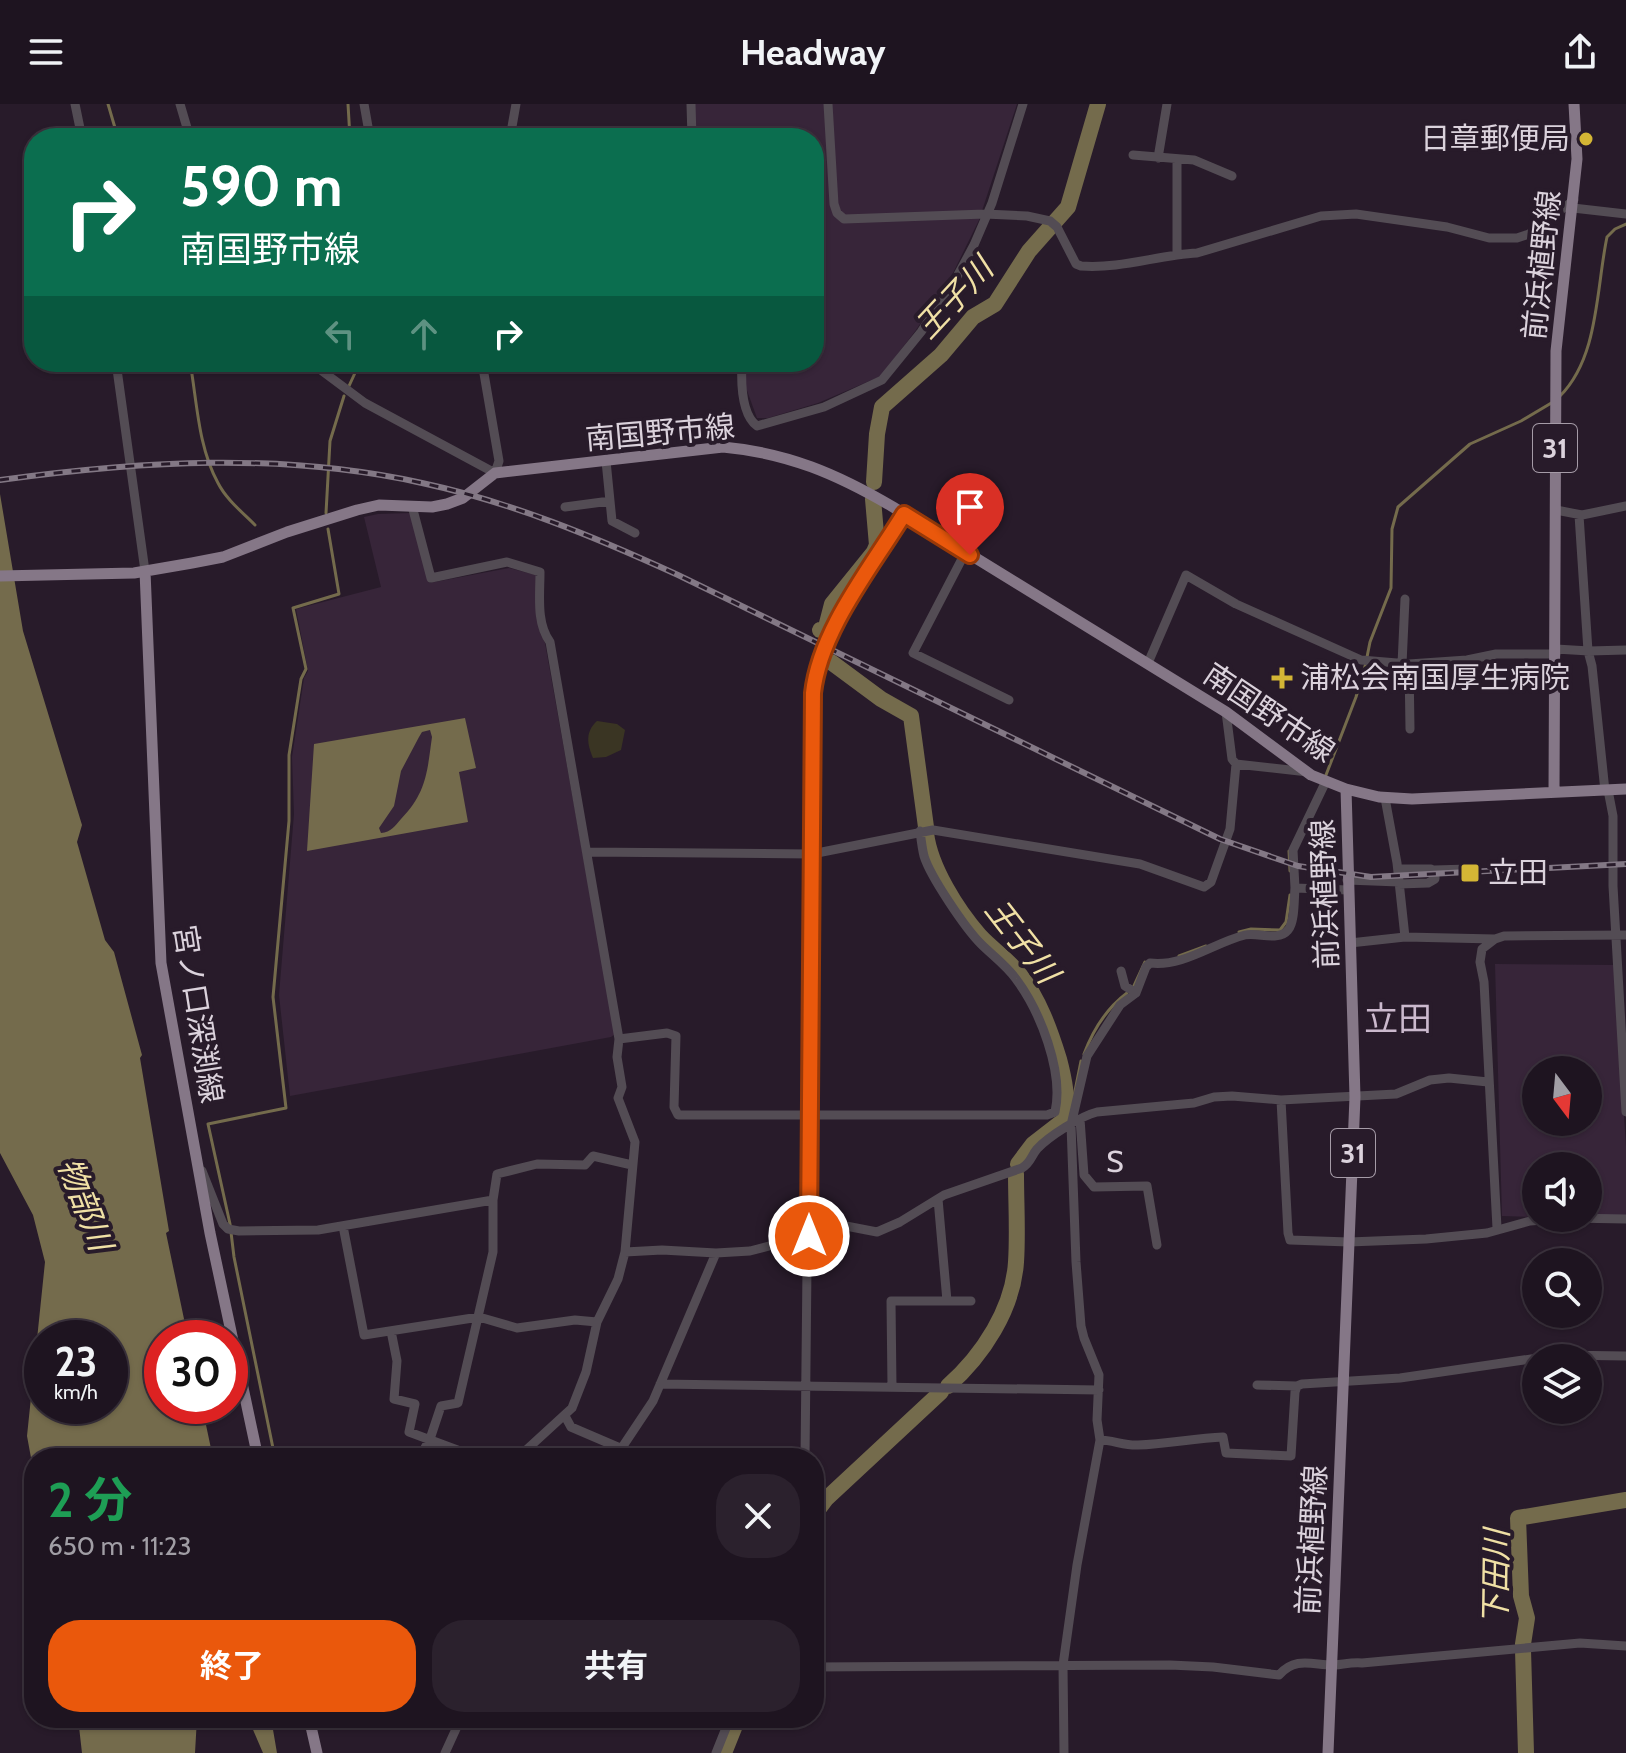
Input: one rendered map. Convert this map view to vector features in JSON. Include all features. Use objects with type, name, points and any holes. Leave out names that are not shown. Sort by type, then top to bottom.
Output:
[{"type":"main road","name":"前浜植野線","points":[[1328,1753],[1355,1097],[1346,789],[1385,798],[1554,792],[1556,351],[1577,159],[1574,104]]},
{"type":"main road","name":"南国野市線","points":[[495,473],[723,447],[777,454],[856,486],[904,514],[1226,712],[1308,772],[1346,789]]},
{"type":"main road","points":[[0,576],[139,572],[223,557],[287,532],[357,510],[379,505],[432,507],[463,498],[495,473]]},
{"type":"main road","name":"宮ノ口深渕線","points":[[139,572],[161,963],[210,1233],[256,1448]]},
{"type":"main road","points":[[1554,792],[1626,789]]},
{"type":"main road","points":[[311,1728],[317,1753]]},
{"type":"street","points":[[75,104],[80,128]]},
{"type":"street","points":[[180,104],[187,128]]},
{"type":"street","points":[[364,104],[368,128]]},
{"type":"street","points":[[512,128],[516,104]]},
{"type":"street","points":[[691,104],[692,128]]},
{"type":"street","points":[[828,104],[834,204],[837,213],[844,219],[985,214],[1027,216],[1053,224],[1076,264],[1081,266],[1124,266],[1177,254],[1197,253],[1321,216],[1356,214],[1447,227],[1489,238],[1517,238],[1529,234],[1573,204],[1626,214]]},
{"type":"street","points":[[742,372],[741,385],[751,421],[757,426],[824,407],[882,380],[921,332],[974,245],[992,203],[1023,104]]},
{"type":"street","points":[[1158,158],[1167,104]]},
{"type":"street","points":[[1133,155],[1198,161],[1232,176]]},
{"type":"street","points":[[1177,160],[1177,254]]},
{"type":"street","points":[[117,372],[139,572]]},
{"type":"street","points":[[323,372],[365,403],[495,473],[499,461],[484,372]]},
{"type":"street","points":[[606,461],[612,521],[635,533]]},
{"type":"street","points":[[565,507],[610,501]]},
{"type":"street","points":[[412,506],[431,578],[507,562],[539,571],[542,624],[550,642],[619,1039],[617,1057],[622,1087],[618,1098],[635,1142],[625,1252],[618,1279],[597,1322],[586,1372],[572,1408],[529,1448]]},
{"type":"street","points":[[1556,510],[1579,515],[1626,506]]},
{"type":"street","points":[[805,1448],[813,693],[819,658],[831,632],[904,514]]},
{"type":"street","points":[[1579,515],[1588,651],[1606,791],[1613,816],[1621,935],[1626,1112]]},
{"type":"street","points":[[965,553],[913,653],[1009,700]]},
{"type":"street","points":[[1148,663],[1186,575],[1236,604],[1361,660],[1406,664],[1467,660],[1496,654],[1626,650]]},
{"type":"street","points":[[1405,599],[1410,729]]},
{"type":"street","points":[[587,852],[812,854],[933,830],[1140,864],[1204,887],[1209,886],[1230,829],[1236,764],[1232,759],[1226,712]]},
{"type":"street","points":[[1236,764],[1308,772]]},
{"type":"street","points":[[1064,1753],[1063,1665],[1077,1565],[1100,1440],[1097,1420],[1099,1375],[1081,1326],[1076,1262],[1072,1124],[1087,1056],[1120,1005],[1136,993],[1150,963],[1167,965],[1248,934],[1279,936],[1290,928],[1295,888],[1293,850],[1326,781]]},
{"type":"street","points":[[1385,798],[1398,869],[1405,937]]},
{"type":"street","points":[[920,831],[925,859],[961,919],[1015,978],[1036,1014],[1047,1040],[1057,1080],[1055,1112]]},
{"type":"street","points":[[1398,869],[1469,869]]},
{"type":"street","points":[[1295,888],[1432,882],[1435,879],[1434,870]]},
{"type":"street","points":[[1497,1228],[1480,954],[1486,944],[1504,936],[1621,935]]},
{"type":"street","points":[[1350,943],[1405,937],[1495,939]]},
{"type":"street","points":[[1121,971],[1125,986],[1136,993]]},
{"type":"street","points":[[619,1039],[667,1033],[676,1036],[674,1107],[678,1115],[810,1117],[1047,1115],[1055,1112]]},
{"type":"street","points":[[625,1252],[750,1251],[846,1226],[882,1231],[938,1199],[1028,1165],[1038,1148],[1072,1124],[1097,1112],[1194,1103],[1214,1097],[1281,1100],[1396,1094],[1430,1080],[1449,1078],[1488,1082]]},
{"type":"street","points":[[1281,1100],[1290,1240],[1349,1242],[1441,1237],[1487,1233],[1530,1221],[1626,1219]]},
{"type":"street","points":[[1055,1112],[1072,1124]]},
{"type":"street","name":"S","points":[[1072,1124],[1084,1175],[1094,1187],[1147,1186],[1157,1245]]},
{"type":"street","points":[[425,1448],[441,1406],[458,1403],[493,1252],[493,1200],[497,1174],[537,1164],[585,1165],[593,1156],[632,1165]]},
{"type":"street","points":[[197,1161],[220,1217],[231,1230],[318,1230],[493,1200]]},
{"type":"street","points":[[938,1199],[947,1301]]},
{"type":"street","points":[[343,1226],[364,1335],[479,1317],[517,1328],[579,1320],[597,1322]]},
{"type":"street","points":[[565,1416],[571,1427],[620,1448],[653,1401],[716,1253]]},
{"type":"street","points":[[892,1387],[891,1301],[971,1301]]},
{"type":"street","points":[[391,1331],[397,1361],[394,1399],[415,1404],[409,1432],[453,1448]]},
{"type":"street","points":[[1257,1385],[1297,1386],[1400,1378],[1558,1355],[1626,1356]]},
{"type":"street","points":[[660,1384],[1099,1390]]},
{"type":"street","points":[[1100,1440],[1116,1440],[1134,1446],[1223,1437],[1226,1453],[1291,1456],[1297,1386]]},
{"type":"street","points":[[824,1667],[1213,1667],[1279,1675],[1286,1667],[1297,1663],[1325,1662],[1331,1665],[1580,1643],[1626,1646]]},
{"type":"street","points":[[445,1753],[456,1728]]},
{"type":"street","points":[[716,1753],[726,1728]]},
{"type":"shaded area","points":[[695,104],[1017,104],[979,220],[953,273],[881,376],[818,403],[768,418],[757,418],[745,385],[746,372],[824,372],[824,128],[695,128]]},
{"type":"shaded area","points":[[410,513],[429,583],[509,568],[536,575],[540,633],[545,643],[615,1034],[290,1096],[279,995],[294,814],[292,757],[304,678],[308,671],[296,609],[381,587],[364,517]]},
{"type":"shaded area","points":[[597,721],[617,724],[625,730],[621,750],[606,757],[593,758],[588,738],[590,729]]},
{"type":"shaded area","points":[[1495,964],[1614,965],[1626,1146],[1626,1217],[1602,1216],[1602,1152],[1522,1152],[1522,1217],[1502,1216]]},
{"type":"water","name":"物部川","points":[[0,494],[23,631],[82,825],[77,842],[105,940],[114,952],[142,1055],[140,1058],[169,1231],[166,1233],[184,1320],[144,1320],[144,1424],[206,1424],[211,1448],[29,1448],[28,1424],[128,1424],[128,1320],[39,1320],[45,1262],[33,1215],[0,1153]]},
{"type":"water","points":[[465,718],[476,768],[459,772],[468,822],[307,851],[314,744]],"holes":[[[430,730],[432,737],[424,781],[416,800],[395,826],[381,833],[379,828],[394,806],[401,771],[419,737],[422,732]]]},
{"type":"water","points":[[79,1728],[196,1728],[195,1753],[82,1753]]},
{"type":"water","points":[[252,1728],[273,1728],[277,1753],[263,1753]]},
{"type":"waterway","points":[[108,104],[115,128]]},
{"type":"waterway","points":[[348,104],[349,128]]},
{"type":"waterway","name":"王子川","points":[[874,482],[882,407],[941,355],[973,317],[995,304],[1029,251],[1068,207],[1098,104]]},
{"type":"waterway","points":[[1560,396],[1573,380],[1589,342],[1607,237],[1626,224]]},
{"type":"waterway","points":[[191,372],[202,439],[211,469],[225,494],[255,525]]},
{"type":"waterway","points":[[349,386],[355,372]]},
{"type":"waterway","points":[[326,513],[330,441],[344,396]]},
{"type":"waterway","points":[[1367,657],[1391,588],[1392,529],[1398,507],[1470,444],[1521,421],[1553,402]]},
{"type":"waterway","name":"王子川","points":[[820,630],[825,631],[832,604],[877,545],[873,499]]},
{"type":"waterway","points":[[273,1448],[208,1124],[286,1108],[273,997],[289,821],[289,755],[301,679],[306,669],[293,608],[339,594],[328,529]]},
{"type":"waterway","name":"王子川","points":[[831,662],[881,699],[911,716],[926,827]]},
{"type":"waterway","points":[[1326,775],[1366,663]]},
{"type":"waterway","name":"王子川","points":[[926,833],[933,860],[946,888],[980,936],[1027,984],[1043,1015],[1059,1059],[1066,1097],[1064,1120],[1033,1144],[1018,1164]]},
{"type":"waterway","points":[[1289,851],[1290,871]]},
{"type":"waterway","points":[[1239,932],[1251,929],[1280,930],[1286,922],[1290,895]]},
{"type":"waterway","points":[[1179,956],[1206,946]]},
{"type":"waterway","points":[[1133,988],[1145,962]]},
{"type":"waterway","points":[[1084,1054],[1101,1020],[1127,993]]},
{"type":"waterway","points":[[1074,1096],[1081,1061]]},
{"type":"waterway","name":"王子川","points":[[948,1386],[984,1346],[1009,1297],[1016,1262],[1016,1174]]},
{"type":"waterway","name":"王子川","points":[[824,1502],[941,1392]]},
{"type":"waterway","name":"下田川","points":[[1523,1644],[1527,1618],[1521,1596],[1518,1518],[1626,1500]]},
{"type":"waterway","name":"下田川","points":[[1523,1650],[1526,1753]]},
{"type":"waterway","name":"王子川","points":[[724,1753],[734,1728]]},
{"type":"railway","points":[[0,480],[158,464],[264,463],[369,473],[422,483],[520,510],[647,561],[1220,839],[1298,866],[1371,877],[1626,864]]},
{"type":"place","name":"日章郵便局","points":[[1586,139]]},
{"type":"place","name":"浦松会南国厚生病院","points":[[1282,678]]},
{"type":"place","name":"立田","points":[[1470,873]]},
{"type":"district","name":"立田","points":[[1398,1019]]},
{"type":"route","points":[[809,1236],[813,693],[819,658],[831,632],[904,514],[970,555]]}]
